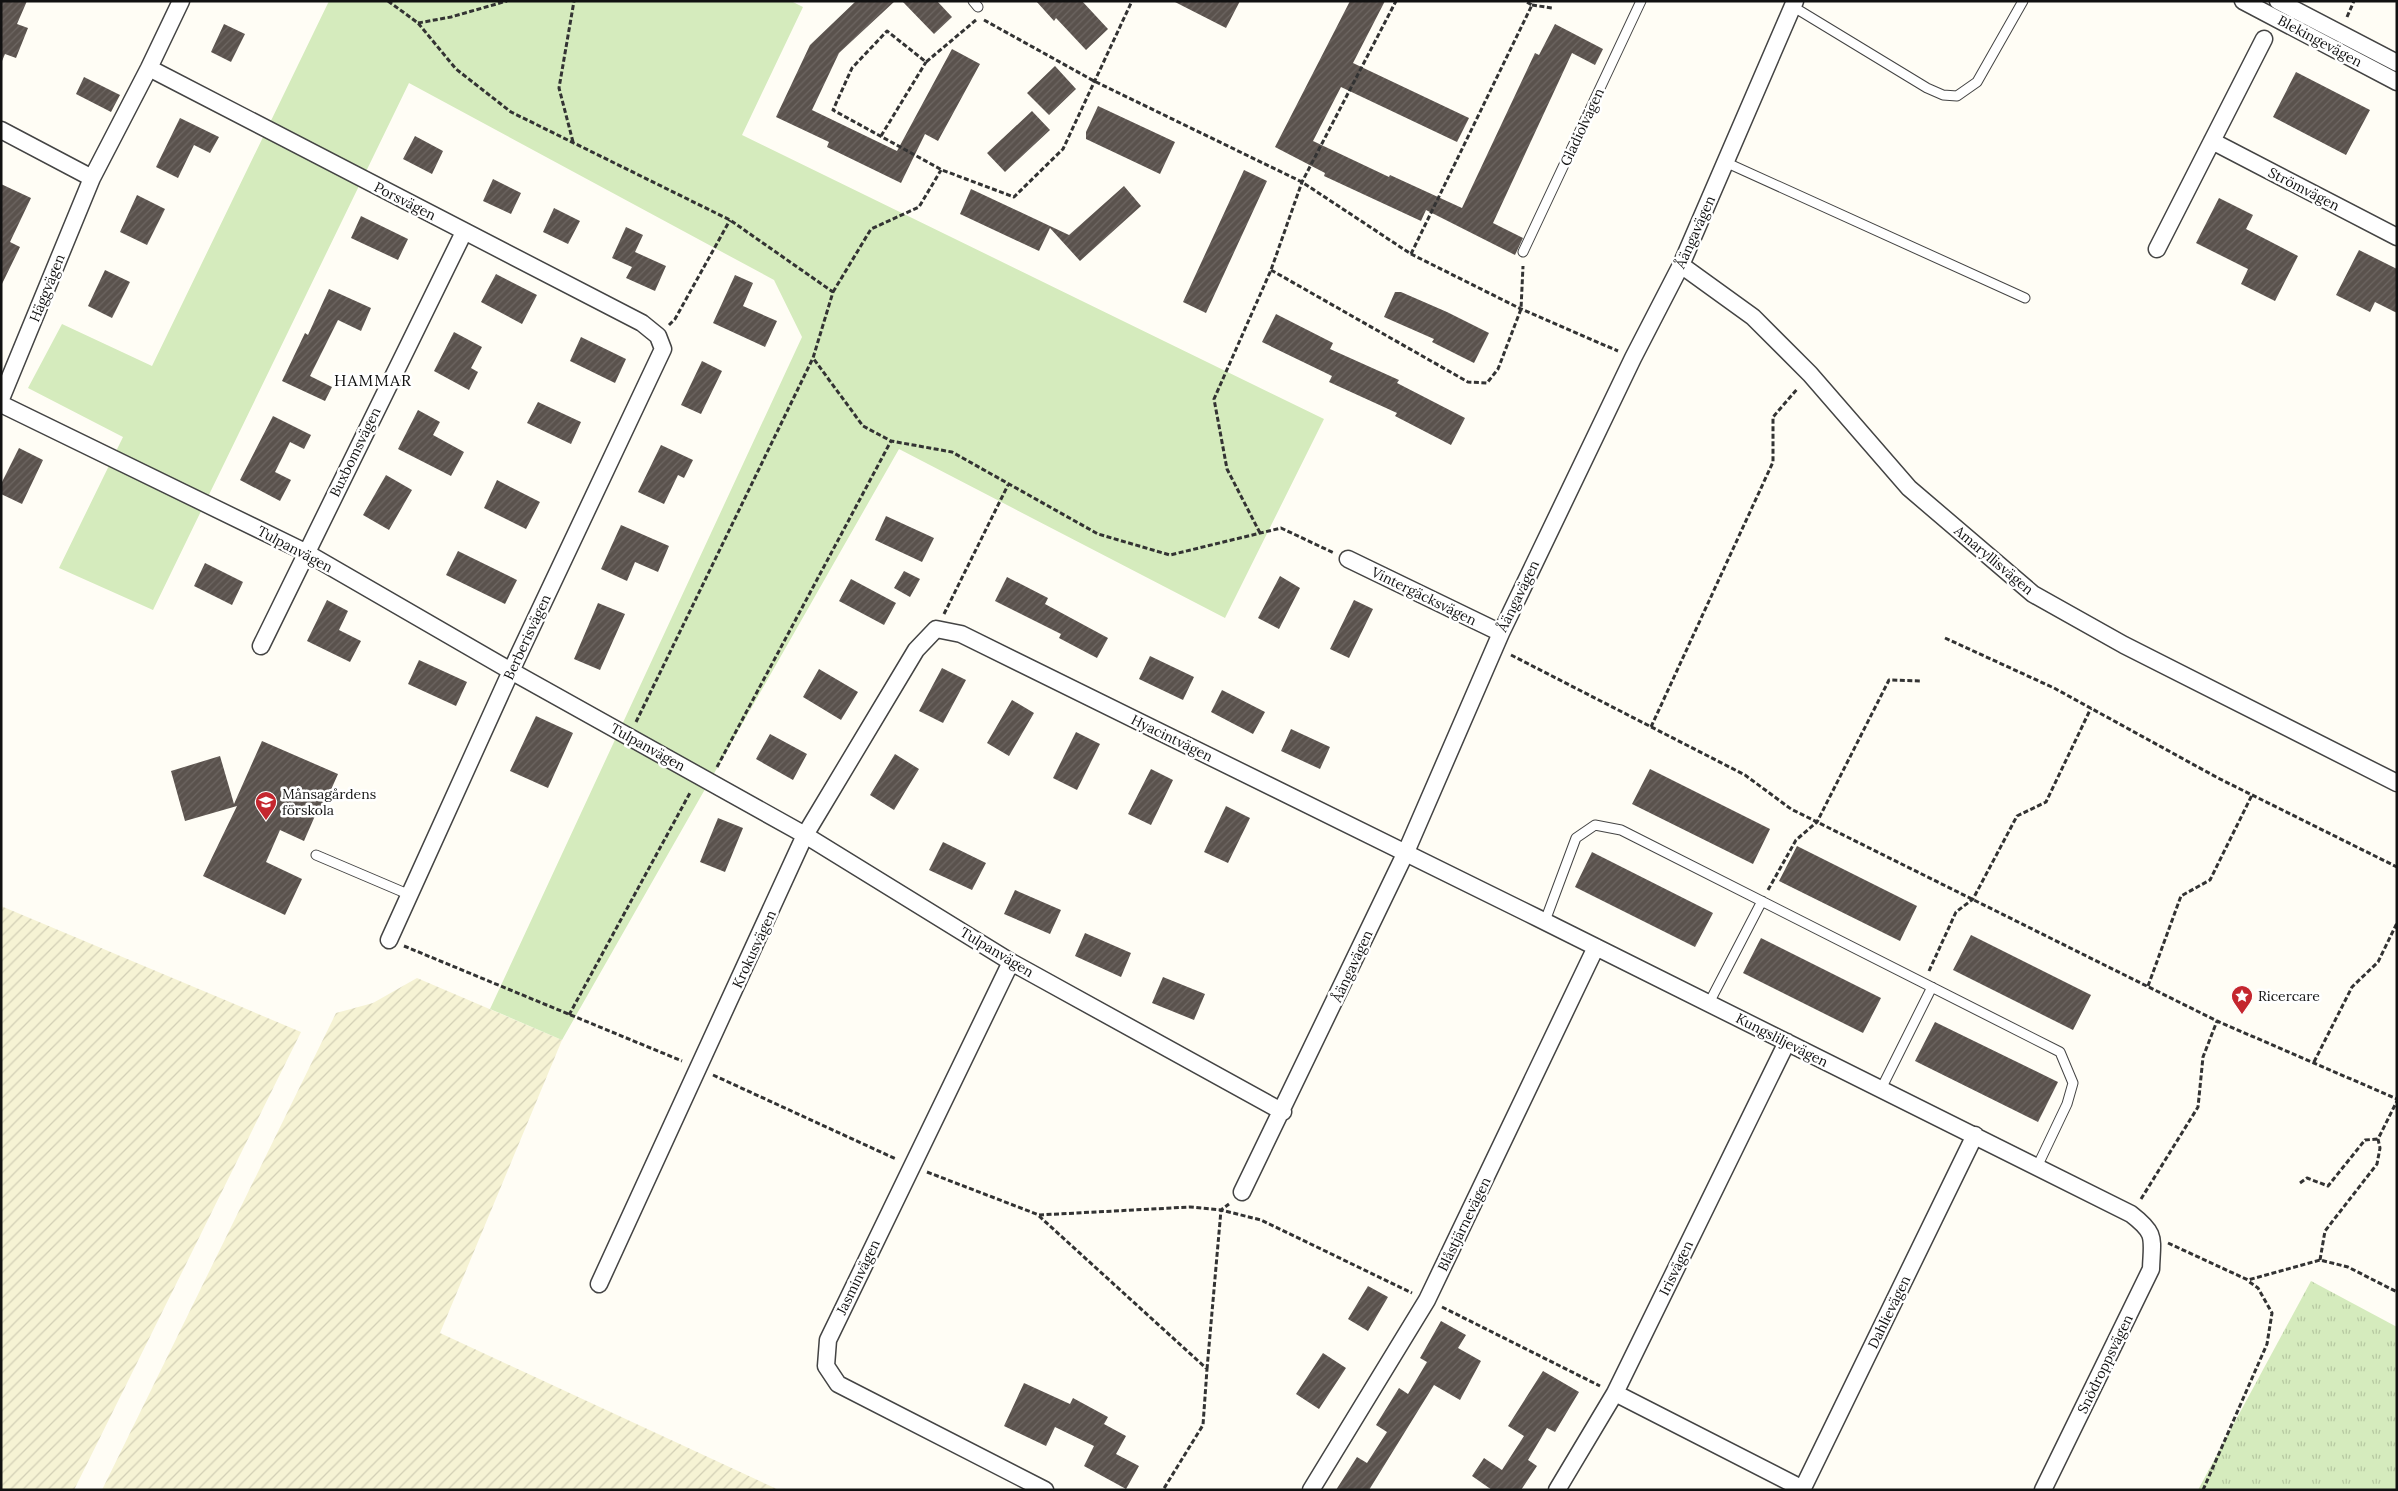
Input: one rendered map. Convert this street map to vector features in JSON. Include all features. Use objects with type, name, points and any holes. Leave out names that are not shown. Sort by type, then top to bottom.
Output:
[{"type":"street","name":"Häggvägen","points":[[1,399],[92,178],[150,68],[180,1]]},
{"type":"street","name":"Blekingevägen","points":[[2243,1],[2397,82]]},
{"type":"street","name":"Blekingevägen","points":[[2278,1],[2397,63]]},
{"type":"street","name":"Åängavägen","points":[[1242,1192],[1283,1112],[1406,852],[1498,640],[1633,358],[1681,265],[1790,3]]},
{"type":"street","points":[[2157,249],[2264,39]]},
{"type":"street","name":"Porsvägen","points":[[150,68],[642,323],[658,336]]},
{"type":"street","points":[[1,130],[92,178]]},
{"type":"street","name":"Strömvägen","points":[[2212,142],[2397,237]]},
{"type":"street","name":"Buxbomsvägen","points":[[261,646],[305,552],[464,232]]},
{"type":"street","name":"Amaryllisvägen","points":[[1681,265],[1753,317],[1810,374],[1909,488],[2033,594],[2124,645],[2397,783]]},
{"type":"street","name":"Berberisvägen","points":[[389,940],[511,671],[663,349],[658,336]]},
{"type":"street","name":"Tulpanvägen","points":[[1,404],[305,552],[511,671],[805,835],[1011,962],[1283,1112]]},
{"type":"street","name":"Vintergäcksvägen","points":[[1348,560],[1498,640]]},
{"type":"street","name":"Krokusvägen","points":[[599,1284],[805,835],[916,650],[936,629]]},
{"type":"street","name":"Hyacintvägen","points":[[936,629],[961,634],[1406,852]]},
{"type":"street","name":"Kungsliljevägen","points":[[1406,852],[2131,1214],[2144,1224],[2152,1234]]},
{"type":"street","name":"Blåstjärnevägen","points":[[1310,1490],[1427,1300],[1596,947]]},
{"type":"street","name":"Jasminvägen","points":[[1011,962],[828,1340],[826,1366],[838,1384],[1045,1490]]},
{"type":"street","name":"Irisvägen","points":[[1557,1490],[1615,1393],[1787,1042]]},
{"type":"street","name":"Dahlievägen","points":[[1615,1393],[1803,1489],[1975,1135]]},
{"type":"street","name":"Snödroppsvägen","points":[[2043,1490],[2151,1269],[2152,1234]]},
{"type":"lane","name":"Gladiolvägen","points":[[1523,252],[1641,1]]},
{"type":"lane","points":[[1790,3],[1927,88],[1943,95],[1957,96],[1977,82],[2023,1]]},
{"type":"lane","points":[[1725,162],[2025,298]]},
{"type":"lane","points":[[1545,921],[1576,838],[1595,825],[1621,830],[2060,1052],[2073,1084],[2068,1104],[2037,1167]]},
{"type":"lane","points":[[316,855],[410,895]]},
{"type":"lane","points":[[1709,1003],[1762,901]]},
{"type":"lane","points":[[1881,1089],[1928,985]]},
{"type":"path","points":[[388,1],[418,23],[456,69],[511,112],[730,220],[832,292]]},
{"type":"path","points":[[418,23],[451,17],[507,1]]},
{"type":"path","points":[[573,143],[559,88],[574,1]]},
{"type":"path","points":[[926,62],[887,31],[852,68],[833,110],[942,170],[1014,197],[1063,149],[1132,1]]},
{"type":"path","points":[[1260,533],[1227,469],[1214,399],[1270,270],[1302,182],[1396,1]]},
{"type":"path","points":[[1525,1],[1532,5],[1552,8]]},
{"type":"path","points":[[1411,254],[1532,5]]},
{"type":"path","points":[[881,136],[926,62],[979,18],[1094,81],[1302,182],[1411,254],[1521,309],[1633,358]]},
{"type":"path","points":[[629,736],[813,358],[832,292],[871,229],[919,207],[942,170]]},
{"type":"path","points":[[658,336],[675,319],[730,220]]},
{"type":"path","points":[[1270,270],[1468,382],[1487,383],[1498,370],[1521,309],[1523,252]]},
{"type":"path","points":[[813,358],[863,426],[891,441],[952,452],[1098,534],[1170,555],[1282,528],[1348,560]]},
{"type":"path","points":[[1651,727],[1773,462],[1772,417],[1810,374]]},
{"type":"path","points":[[569,1015],[705,778],[891,441]]},
{"type":"path","points":[[936,629],[1008,484]]},
{"type":"path","points":[[1945,638],[2054,688],[2252,795],[2397,867]]},
{"type":"path","points":[[1498,640],[1651,727],[1744,775],[1791,809],[2217,1021],[2397,1100],[2378,1139],[2380,1148],[2377,1164],[2325,1231],[2320,1260]]},
{"type":"path","points":[[1762,901],[1796,840],[1818,822],[1889,680],[1920,681]]},
{"type":"path","points":[[1928,985],[1956,912],[1973,900],[2017,816],[2046,802],[2091,708]]},
{"type":"path","points":[[2148,986],[2182,896],[2210,880],[2252,795]]},
{"type":"path","points":[[2314,1062],[2352,986],[2378,962],[2397,923]]},
{"type":"path","points":[[389,940],[699,1068],[912,1166],[1039,1215],[1207,1369]]},
{"type":"path","points":[[2131,1214],[2198,1107],[2203,1057],[2217,1021]]},
{"type":"path","points":[[2300,1183],[2307,1178],[2328,1186],[2365,1140],[2378,1139]]},
{"type":"path","points":[[1039,1215],[1190,1207],[1221,1210],[1261,1220],[1615,1393]]},
{"type":"path","points":[[1164,1490],[1203,1425],[1221,1210]]},
{"type":"path","points":[[2152,1234],[2248,1280],[2258,1288],[2272,1313],[2267,1344],[2203,1490]]},
{"type":"path","points":[[2248,1280],[2320,1260],[2348,1267],[2397,1292]]},
{"type":"shaded area","points":[[1,906],[301,1032],[74,1490],[1,1490]]},
{"type":"shaded area","points":[[417,978],[562,1040],[440,1333],[779,1490],[102,1490],[336,1013],[373,1003]]},
{"type":"green space","points":[[329,1],[791,1],[803,7],[742,135],[1324,419],[1225,618],[899,449],[562,1040],[490,1009],[802,337],[774,280],[409,83],[153,610],[59,568],[123,437],[28,388],[62,324],[152,366]]},
{"type":"green space","points":[[2311,1281],[2397,1327],[2397,1490],[2198,1490]]},
{"type":"building","points":[[1,1],[27,1],[17,24],[28,28],[16,58],[5,54],[2,61]]},
{"type":"building","points":[[856,1],[895,1],[839,53],[812,110],[897,151],[952,49],[980,64],[938,141],[925,134],[901,183],[827,147],[829,142],[776,117],[810,45]]},
{"type":"building","points":[[902,1],[937,1],[952,17],[934,34]]},
{"type":"building","points":[[1036,1],[1082,1],[1108,29],[1086,50],[1056,18],[1054,21]]},
{"type":"building","points":[[1173,1],[1240,1],[1226,28]]},
{"type":"building","points":[[1350,1],[1385,1],[1353,63],[1469,118],[1457,142],[1341,87],[1313,141],[1389,177],[1390,175],[1462,208],[1535,53],[1539,55],[1555,24],[1603,49],[1595,65],[1572,53],[1493,223],[1523,238],[1515,255],[1426,210],[1421,221],[1324,176],[1325,173],[1275,147]]},
{"type":"building","points":[[224,24],[245,34],[231,62],[211,52]]},
{"type":"building","points":[[1055,66],[1076,89],[1049,115],[1027,93]]},
{"type":"building","points":[[2296,72],[2370,110],[2346,155],[2273,117]]},
{"type":"building","points":[[84,77],[120,95],[111,112],[76,94]]},
{"type":"building","points":[[1098,106],[1175,142],[1160,174],[1086,139],[1086,132]]},
{"type":"building","points":[[1032,111],[1050,130],[1005,172],[987,153]]},
{"type":"building","points":[[180,118],[219,137],[210,153],[194,145],[178,178],[156,167]]},
{"type":"building","points":[[415,136],[443,151],[432,174],[403,159]]},
{"type":"building","points":[[1244,170],[1267,181],[1206,313],[1183,302]]},
{"type":"building","points":[[493,179],[521,193],[511,214],[483,201]]},
{"type":"building","points":[[1,184],[31,198],[10,242],[20,247],[1,286]]},
{"type":"building","points":[[1124,186],[1141,206],[1080,261],[1050,228],[1039,251],[960,214],[971,189],[1069,235]]},
{"type":"building","points":[[137,195],[165,209],[147,245],[120,232]]},
{"type":"building","points":[[2219,198],[2253,215],[2246,229],[2298,256],[2275,301],[2241,284],[2248,269],[2196,243]]},
{"type":"building","points":[[554,208],[580,221],[568,244],[543,232]]},
{"type":"building","points":[[361,216],[408,239],[398,260],[351,238]]},
{"type":"building","points":[[626,227],[643,235],[635,252],[666,266],[655,291],[626,278],[632,267],[612,258]]},
{"type":"building","points":[[2359,250],[2397,269],[2397,313],[2375,302],[2370,312],[2336,295]]},
{"type":"building","points":[[105,270],[130,282],[112,318],[88,306]]},
{"type":"building","points":[[496,274],[537,295],[522,324],[481,302]]},
{"type":"building","points":[[735,275],[753,283],[743,306],[777,321],[765,347],[713,323]]},
{"type":"building","points":[[329,289],[371,308],[361,331],[338,320],[310,376],[332,387],[325,401],[282,381],[305,333],[308,335]]},
{"type":"building","points":[[1395,292],[1401,292],[1447,312],[1489,333],[1474,363],[1432,342],[1434,339],[1384,317]]},
{"type":"building","points":[[1276,314],[1333,343],[1330,349],[1399,380],[1397,383],[1465,418],[1451,445],[1395,416],[1397,413],[1329,382],[1332,376],[1262,342]]},
{"type":"building","points":[[454,332],[482,347],[471,368],[478,372],[469,390],[434,371]]},
{"type":"building","points":[[581,337],[626,359],[615,383],[570,361]]},
{"type":"building","points":[[702,361],[722,371],[701,414],[681,405]]},
{"type":"building","points":[[538,402],[581,422],[571,444],[527,423]]},
{"type":"building","points":[[418,410],[440,422],[433,435],[464,452],[451,476],[398,449]]},
{"type":"building","points":[[273,416],[311,435],[304,449],[290,442],[275,472],[291,480],[280,501],[240,480]]},
{"type":"building","points":[[661,445],[693,460],[684,478],[678,475],[664,504],[638,492]]},
{"type":"building","points":[[19,448],[43,460],[22,504],[1,494],[1,484]]},
{"type":"building","points":[[386,475],[412,490],[389,530],[363,515]]},
{"type":"building","points":[[497,480],[540,502],[526,529],[484,508]]},
{"type":"building","points":[[886,516],[934,538],[922,562],[875,540]]},
{"type":"building","points":[[621,525],[669,546],[658,572],[635,562],[627,581],[601,569]]},
{"type":"building","points":[[458,551],[517,580],[505,604],[446,575]]},
{"type":"building","points":[[205,563],[243,582],[232,605],[194,586]]},
{"type":"building","points":[[904,571],[920,579],[910,597],[894,588]]},
{"type":"building","points":[[1280,576],[1300,588],[1279,629],[1258,618]]},
{"type":"building","points":[[1007,577],[1048,598],[1045,604],[1108,638],[1097,658],[1059,638],[1061,634],[995,601]]},
{"type":"building","points":[[851,579],[896,603],[884,625],[839,601]]},
{"type":"building","points":[[327,600],[348,611],[339,630],[361,641],[350,662],[307,641]]},
{"type":"building","points":[[1354,600],[1373,609],[1349,658],[1330,649]]},
{"type":"building","points":[[598,603],[625,614],[600,670],[574,659]]},
{"type":"building","points":[[1150,656],[1194,677],[1183,700],[1139,679]]},
{"type":"building","points":[[419,660],[467,682],[456,706],[408,684]]},
{"type":"building","points":[[942,668],[966,680],[943,723],[919,711]]},
{"type":"building","points":[[819,669],[858,692],[841,720],[803,697]]},
{"type":"building","points":[[1222,690],[1265,712],[1253,734],[1211,712]]},
{"type":"building","points":[[1012,700],[1034,713],[1009,756],[987,743]]},
{"type":"building","points":[[536,716],[573,733],[548,788],[510,771]]},
{"type":"building","points":[[1291,729],[1330,747],[1320,769],[1281,751]]},
{"type":"building","points":[[1076,732],[1100,744],[1077,790],[1053,778]]},
{"type":"building","points":[[770,734],[807,754],[793,780],[756,759]]},
{"type":"building","points":[[262,741],[338,774],[322,810],[318,809],[304,841],[280,830],[266,862],[302,879],[285,915],[203,876],[237,806],[185,821],[171,771],[220,756],[234,804]]},
{"type":"building","points":[[895,754],[919,769],[894,810],[870,795]]},
{"type":"building","points":[[1151,769],[1173,780],[1151,825],[1128,814]]},
{"type":"building","points":[[1650,769],[1770,829],[1753,864],[1632,804]]},
{"type":"building","points":[[1226,806],[1250,818],[1228,863],[1204,852]]},
{"type":"building","points":[[718,818],[743,828],[725,872],[700,862]]},
{"type":"building","points":[[943,842],[986,863],[972,890],[929,870]]},
{"type":"building","points":[[1797,846],[1917,906],[1900,941],[1779,881]]},
{"type":"building","points":[[1592,852],[1713,913],[1695,947],[1575,887]]},
{"type":"building","points":[[1015,890],[1061,910],[1050,934],[1004,914]]},
{"type":"building","points":[[1085,933],[1131,953],[1121,977],[1075,956]]},
{"type":"building","points":[[1971,935],[2091,995],[2073,1030],[1953,970]]},
{"type":"building","points":[[1761,938],[1881,998],[1863,1033],[1743,973]]},
{"type":"building","points":[[1163,977],[1205,994],[1194,1020],[1152,1003]]},
{"type":"building","points":[[1935,1022],[2058,1082],[2038,1122],[1915,1061]]},
{"type":"building","points":[[1368,1286],[1388,1297],[1368,1331],[1348,1319]]},
{"type":"building","points":[[1441,1321],[1466,1335],[1458,1348],[1481,1361],[1460,1400],[1434,1385],[1369,1490],[1336,1490],[1357,1457],[1367,1463],[1387,1432],[1376,1425],[1399,1388],[1408,1394],[1427,1362],[1420,1358]]},
{"type":"building","points":[[1323,1353],[1346,1368],[1319,1409],[1296,1394]]},
{"type":"building","points":[[1543,1371],[1579,1392],[1555,1432],[1547,1428],[1528,1460],[1537,1466],[1521,1490],[1492,1490],[1472,1476],[1484,1458],[1502,1470],[1524,1436],[1508,1426]]},
{"type":"building","points":[[1024,1383],[1070,1404],[1073,1398],[1108,1417],[1104,1424],[1126,1436],[1116,1454],[1139,1466],[1126,1489],[1084,1466],[1094,1446],[1055,1427],[1046,1446],[1004,1426]]},
{"type":"place","name":"Månsagårdens förskola","points":[[266,821]]},
{"type":"place","name":"Ricercare","points":[[2242,1015]]},
{"type":"district","name":"HAMMAR","points":[[373,380]]}]
